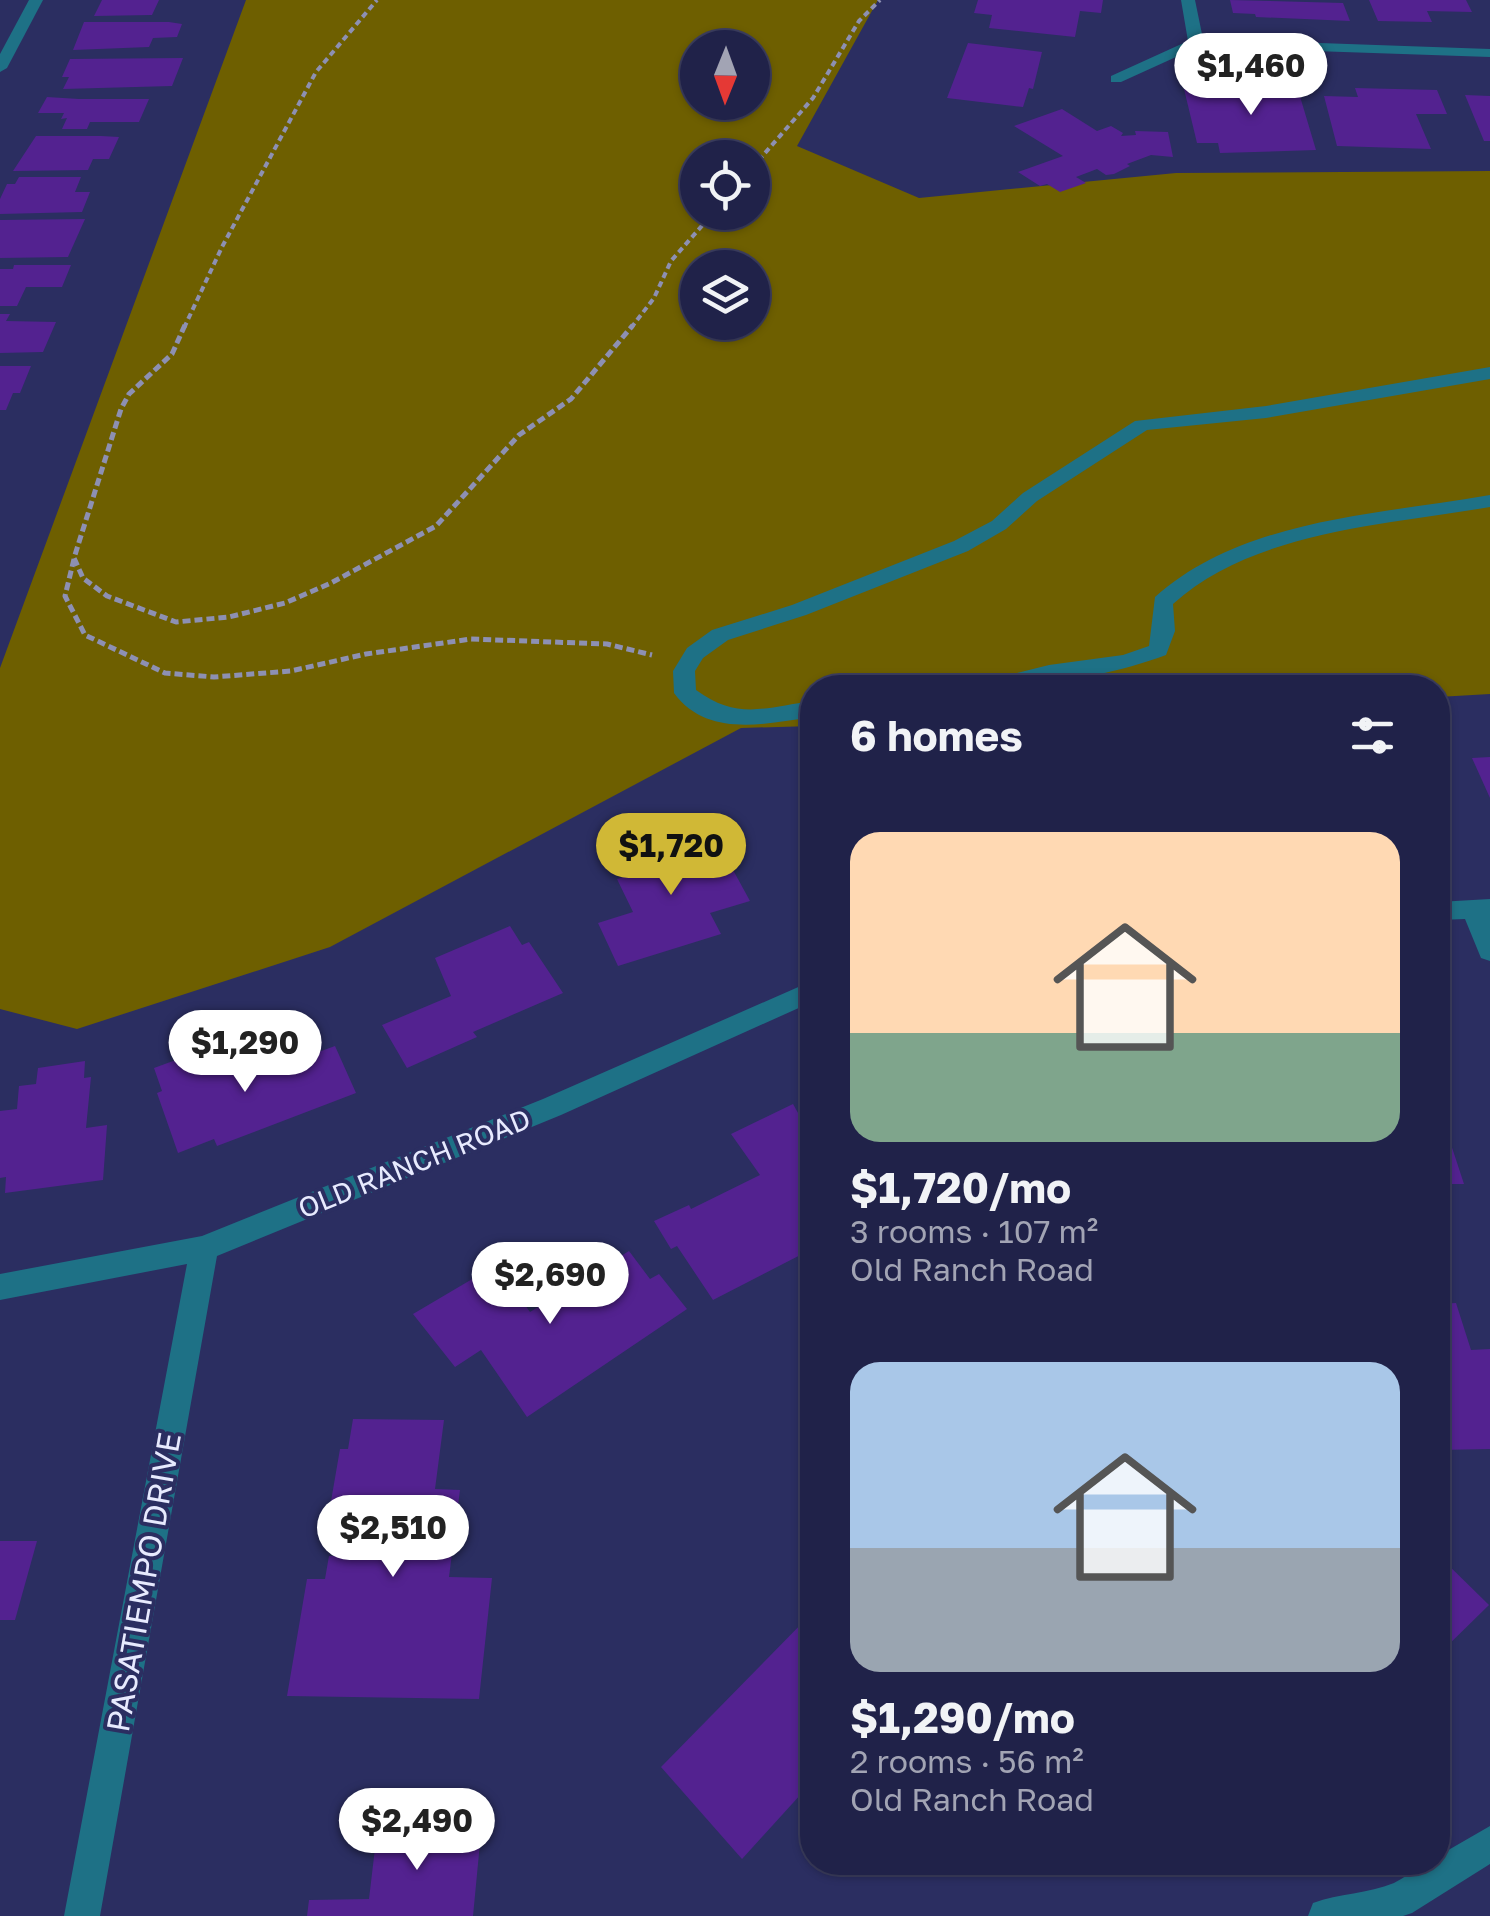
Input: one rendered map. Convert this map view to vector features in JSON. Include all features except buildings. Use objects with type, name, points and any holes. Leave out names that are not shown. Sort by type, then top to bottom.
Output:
[{"type":"street","points":[[0,68],[36,0]]},
{"type":"street","points":[[1188,0],[1196,43]]},
{"type":"street","points":[[1116,79],[1196,43],[1490,53]]},
{"type":"street","points":[[800,711],[756,717],[715,715],[685,694],[684,671],[694,654],[720,635],[799,610],[960,546],[1000,525],[1030,497],[1142,425],[1266,412],[1490,373]]},
{"type":"street","points":[[1037,675],[1126,662],[1158,650],[1164,631],[1162,602],[1182,584],[1268,540],[1490,501]]},
{"type":"street","points":[[1450,910],[1482,908],[1490,951]]},
{"type":"street","name":"OLD RANCH ROAD","points":[[0,1287],[204,1248],[552,1107],[800,996]]},
{"type":"street","name":"PASATIEMPO DRIVE","points":[[82,1916],[204,1248]]},
{"type":"street","points":[[1450,1868],[1490,1844]]},
{"type":"street","points":[[1326,1916],[1398,1900],[1439,1875]]},
{"type":"path","points":[[376,0],[316,72],[222,246],[172,354],[130,394],[74,558],[65,596],[85,635],[165,674],[214,678],[291,671],[366,654],[471,639],[607,644],[688,664]]},
{"type":"path","points":[[770,147],[813,98],[858,21],[880,0]]},
{"type":"path","points":[[74,558],[83,578],[107,596],[176,622],[285,603],[331,583],[436,526],[519,436],[571,399],[640,317],[670,262],[698,230]]},
{"type":"shaded area","points":[[246,0],[878,0],[797,146],[919,198],[1176,173],[1490,171],[1490,694],[1450,696],[1450,675],[800,675],[800,726],[741,728],[330,947],[77,1029],[0,1009],[0,668]]}]
